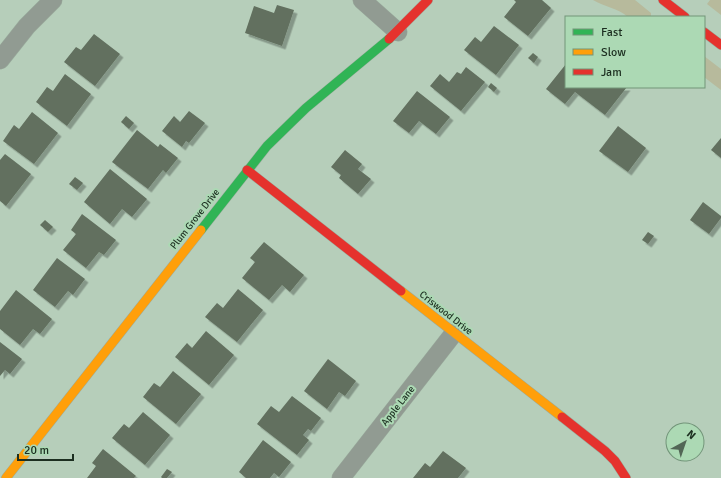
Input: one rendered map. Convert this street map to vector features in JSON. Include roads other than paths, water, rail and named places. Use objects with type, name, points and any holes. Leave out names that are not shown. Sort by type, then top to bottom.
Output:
[{"type":"street","points":[[0,60],[27,26],[53,0]]},
{"type":"street","points":[[362,0],[398,32]]},
{"type":"street","name":"Plum Grove Drive","points":[[6,478],[247,170],[285,128],[398,32],[428,0]]},
{"type":"street","points":[[663,0],[684,16]]},
{"type":"street","points":[[705,33],[721,45]]},
{"type":"street","name":"Criswood Drive","points":[[247,170],[605,451],[626,478]]},
{"type":"street","name":"Apple Lane","points":[[341,478],[454,333]]}]
